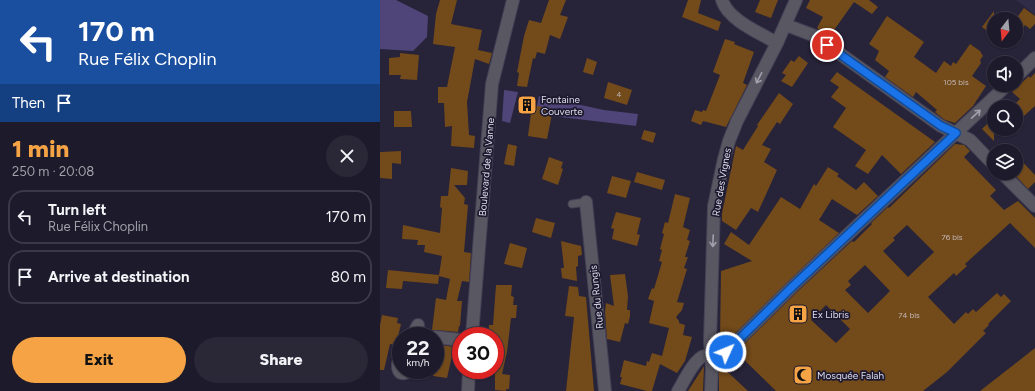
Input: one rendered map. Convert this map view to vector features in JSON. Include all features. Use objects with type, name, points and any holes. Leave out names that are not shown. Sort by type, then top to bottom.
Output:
[{"type":"street","name":"Boulevard de la Vanne","points":[[473,327],[492,84],[513,0]]},
{"type":"street","points":[[722,0],[728,12],[738,20],[777,43]]},
{"type":"street","name":"Rue des Vignes","points":[[711,391],[710,342],[714,206],[724,158],[737,121],[786,25],[796,0]]},
{"type":"street","points":[[786,25],[815,36],[941,126],[970,140],[987,157]]},
{"type":"street","points":[[1023,70],[1035,58]]},
{"type":"street","points":[[678,391],[701,357],[726,352],[792,287],[1000,92]]},
{"type":"street","points":[[1009,180],[1035,206]]},
{"type":"street","name":"Rue du Rungis","points":[[586,202],[605,391]]},
{"type":"street","points":[[468,391],[469,379]]},
{"type":"lane","points":[[572,204],[586,202]]},
{"type":"shaded area","points":[[380,0],[396,0],[428,16],[427,37],[413,51],[380,49]]},
{"type":"shaded area","points":[[1016,0],[1035,0],[1035,15]]},
{"type":"shaded area","points":[[504,90],[518,92],[510,123],[502,121]]},
{"type":"shaded area","points":[[539,96],[604,110],[638,114],[636,126],[535,114]]},
{"type":"building","points":[[440,0],[457,0],[451,24],[482,30],[478,50],[492,53],[489,64],[475,59],[467,102],[469,135],[475,136],[474,148],[451,146],[452,126],[445,127],[444,103],[438,103],[438,87],[447,87],[455,47],[433,44],[436,14]]},
{"type":"building","points":[[549,0],[566,0],[560,15],[568,17],[560,39],[550,35],[545,54],[537,52],[535,59],[533,58],[527,87],[517,86],[519,73],[517,72],[524,36],[529,20],[541,23]]},
{"type":"building","points":[[688,0],[701,0],[698,13],[721,22],[718,31],[682,17]]},
{"type":"building","points":[[760,0],[778,0],[771,18],[755,12]]},
{"type":"building","points":[[810,0],[869,0],[878,7],[872,14],[854,2],[829,37],[817,28],[823,17],[806,8]]},
{"type":"building","points":[[1024,8],[1035,16],[1035,24],[1030,29],[1025,25],[1023,28],[1023,12],[1021,12]]},
{"type":"building","points":[[887,16],[924,42],[914,57],[936,73],[944,61],[951,66],[953,62],[956,64],[970,44],[980,51],[983,56],[980,60],[981,63],[972,76],[986,86],[973,106],[955,123],[945,120],[935,112],[937,110],[916,92],[913,97],[885,77],[889,71],[875,60],[879,51],[869,44]]},
{"type":"building","points":[[987,20],[987,31],[982,27]]},
{"type":"building","points":[[725,39],[735,42],[734,44],[754,52],[743,83],[747,85],[726,127],[703,121],[701,125],[691,121],[695,110],[702,112],[703,110],[706,111],[720,75],[713,72]]},
{"type":"building","points":[[400,53],[419,55],[417,80],[400,79],[401,75],[389,75],[389,58],[400,57]]},
{"type":"building","points":[[799,56],[808,63],[792,87],[781,81],[786,75],[782,73],[791,60],[794,62]]},
{"type":"building","points":[[587,58],[597,62],[593,75],[583,72]]},
{"type":"building","points":[[837,72],[935,142],[901,174],[882,155],[868,174],[855,166],[866,150],[833,127],[846,108],[831,97],[839,87],[830,81]]},
{"type":"building","points":[[1035,73],[1035,106],[1023,117],[1023,100],[1019,100],[1020,99],[1012,92],[1023,92],[1023,82],[1029,76],[1030,78]]},
{"type":"building","points":[[608,82],[632,90],[627,105],[604,98]]},
{"type":"building","points":[[779,93],[793,104],[780,124],[777,122],[762,145],[771,149],[764,162],[777,170],[758,212],[751,208],[736,230],[722,221],[722,213],[736,146],[743,150],[758,126],[757,125]]},
{"type":"building","points":[[532,105],[553,109],[547,139],[528,136]]},
{"type":"building","points":[[394,111],[411,111],[412,127],[394,127]]},
{"type":"building","points":[[987,124],[987,134],[982,129]]},
{"type":"building","points":[[644,130],[656,133],[653,143],[641,139]]},
{"type":"building","points":[[989,136],[994,136],[994,141]]},
{"type":"building","points":[[508,144],[517,146],[514,166],[504,164]]},
{"type":"building","points":[[955,144],[964,145],[970,151],[964,157],[996,190],[990,196],[1004,210],[1018,201],[1035,218],[1035,248],[1010,223],[965,264],[967,266],[956,276],[954,273],[928,297],[954,324],[966,312],[968,314],[973,309],[976,312],[997,293],[1001,297],[1004,294],[1011,301],[988,324],[989,325],[983,331],[986,333],[947,372],[923,391],[776,391],[738,354],[740,353],[737,351],[797,292],[852,241],[854,242],[872,224],[871,223],[888,207],[889,208]],"holes":[[[907,225],[934,252],[908,277],[883,251],[895,240],[893,238]],[[865,265],[890,291],[868,313],[845,290],[851,285],[848,281]],[[826,305],[850,329],[836,343],[811,320]]]},
{"type":"building","points":[[401,151],[401,164],[392,163],[392,179],[380,178],[380,152]]},
{"type":"building","points":[[549,157],[563,162],[561,168],[563,169],[558,185],[542,179]]},
{"type":"building","points":[[1023,162],[1035,175],[1035,182],[1028,189],[1020,180],[1023,180]]},
{"type":"building","points":[[828,167],[839,174],[837,176],[856,190],[864,182],[878,196],[857,215],[832,199],[819,220],[839,233],[724,344],[720,341],[721,271],[752,261],[724,244],[731,232],[749,245],[781,197],[800,209],[814,184],[816,186]]},
{"type":"building","points":[[451,168],[468,171],[467,185],[454,185],[465,198],[464,204],[468,205],[464,252],[471,253],[469,282],[462,281],[457,301],[462,301],[460,326],[452,327],[452,331],[444,331],[444,327],[432,327],[436,298],[446,300],[450,279],[439,276],[438,284],[403,281],[402,289],[386,288],[388,270],[439,275],[442,256],[424,252],[425,245],[417,245],[418,240],[402,239],[403,225],[440,233],[442,208],[440,207],[441,196],[448,196]]},
{"type":"building","points":[[637,172],[665,180],[662,190],[634,182]]},
{"type":"building","points":[[612,176],[631,181],[626,198],[607,193]]},
{"type":"building","points":[[675,194],[690,198],[683,227],[690,230],[687,240],[690,241],[685,257],[688,257],[684,268],[687,269],[677,302],[684,303],[682,310],[676,317],[679,323],[685,325],[683,335],[692,337],[685,361],[677,373],[660,364],[652,391],[647,391],[620,384],[622,377],[620,377],[624,360],[646,366],[652,353],[662,356],[669,328],[649,323],[654,301],[648,299],[652,288],[654,289],[662,262],[659,261],[662,250],[660,249],[664,234],[662,233],[665,222],[668,223]]},
{"type":"building","points":[[616,212],[641,218],[637,234],[640,235],[637,246],[612,239],[614,229],[611,228]]},
{"type":"building","points":[[536,218],[555,223],[551,238],[532,232]]},
{"type":"building","points":[[561,241],[581,246],[582,255],[578,256],[578,266],[576,267],[577,281],[562,278],[561,268],[564,268]]},
{"type":"building","points":[[510,243],[527,248],[522,268],[504,264]]},
{"type":"building","points":[[625,274],[628,296],[627,310],[630,310],[630,316],[628,324],[625,323],[620,342],[607,339],[605,312],[606,303],[614,306],[610,275]]},
{"type":"building","points":[[496,285],[512,285],[511,296],[514,297],[513,305],[517,305],[516,318],[511,318],[504,365],[504,327],[489,327],[489,325],[493,325]]},
{"type":"building","points":[[569,286],[578,287],[579,296],[586,297],[594,391],[566,391],[574,317],[565,316]]},
{"type":"building","points":[[382,315],[398,318],[397,323],[401,324],[400,327],[392,327],[392,344],[390,344],[384,370],[380,370],[380,325]]},
{"type":"building","points":[[444,346],[452,347],[452,356],[447,378],[444,378]]},
{"type":"building","points":[[1035,348],[1035,391],[980,391],[1016,363]]},
{"type":"building","points":[[719,364],[748,391],[719,391]]},
{"type":"building","points":[[704,366],[703,391],[688,391]]},
{"type":"building","points":[[504,374],[510,375],[509,389],[506,389],[506,391],[495,390],[495,379],[504,379]]},
{"type":"place","name":"Fontaine Couverte","points":[[527,105]]},
{"type":"place","name":"Ex Libris","points":[[798,314]]},
{"type":"place","name":"Mosquée Falah","points":[[803,375]]},
{"type":"route","points":[[726,352],[792,287],[956,133],[941,126],[827,45]]}]
